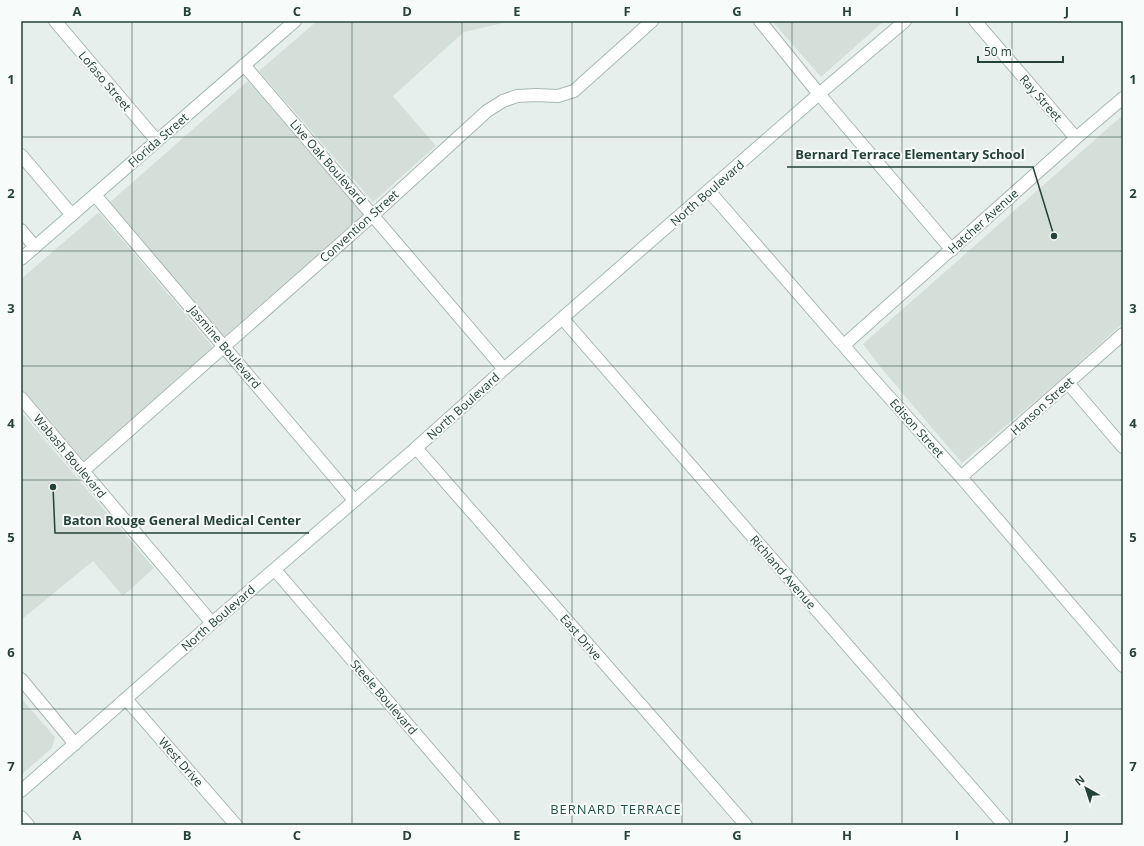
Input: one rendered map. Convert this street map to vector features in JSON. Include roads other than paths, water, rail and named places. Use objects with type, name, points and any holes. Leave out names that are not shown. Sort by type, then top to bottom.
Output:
[{"type":"street","name":"Lofaso Street","points":[[54,21],[157,141]]},
{"type":"street","name":"Florida Street","points":[[21,259],[295,21]]},
{"type":"street","name":"Convention Street","points":[[83,471],[373,215],[487,111],[503,101],[517,96],[558,96],[574,91],[652,21]]},
{"type":"street","points":[[760,21],[819,94],[952,250]]},
{"type":"street","name":"North Boulevard","points":[[21,791],[212,623],[416,448],[504,369],[819,94],[905,21]]},
{"type":"street","name":"Ray Street","points":[[975,21],[1076,138]]},
{"type":"street","name":"Live Oak Boulevard","points":[[244,64],[504,369]]},
{"type":"street","name":"Hatcher Avenue","points":[[844,346],[1076,138],[1123,98]]},
{"type":"street","points":[[21,155],[72,215]]},
{"type":"street","name":"Edison Street","points":[[709,191],[961,478],[1123,666]]},
{"type":"street","name":"Jasmine Boulevard","points":[[95,195],[354,500]]},
{"type":"street","points":[[21,230],[35,247]]},
{"type":"street","name":"Richland Avenue","points":[[563,319],[1004,825]]},
{"type":"street","name":"Hanson Street","points":[[961,478],[1123,334]]},
{"type":"street","points":[[1068,383],[1123,447]]},
{"type":"street","name":"Wabash Boulevard","points":[[21,398],[212,623]]},
{"type":"street","name":"East Drive","points":[[416,448],[746,825]]},
{"type":"street","name":"Steele Boulevard","points":[[275,570],[494,825]]},
{"type":"street","points":[[21,680],[75,744]]},
{"type":"street","name":"West Drive","points":[[126,699],[236,825]]},
{"type":"street","points":[[21,817],[28,825]]},
{"type":"place","name":"Bernard Terrace Elementary School","points":[[1054,236]]},
{"type":"place","name":"Baton Rouge General Medical Center","points":[[53,487]]},
{"type":"district","name":"BERNARD TERRACE","points":[[616,809]]}]
